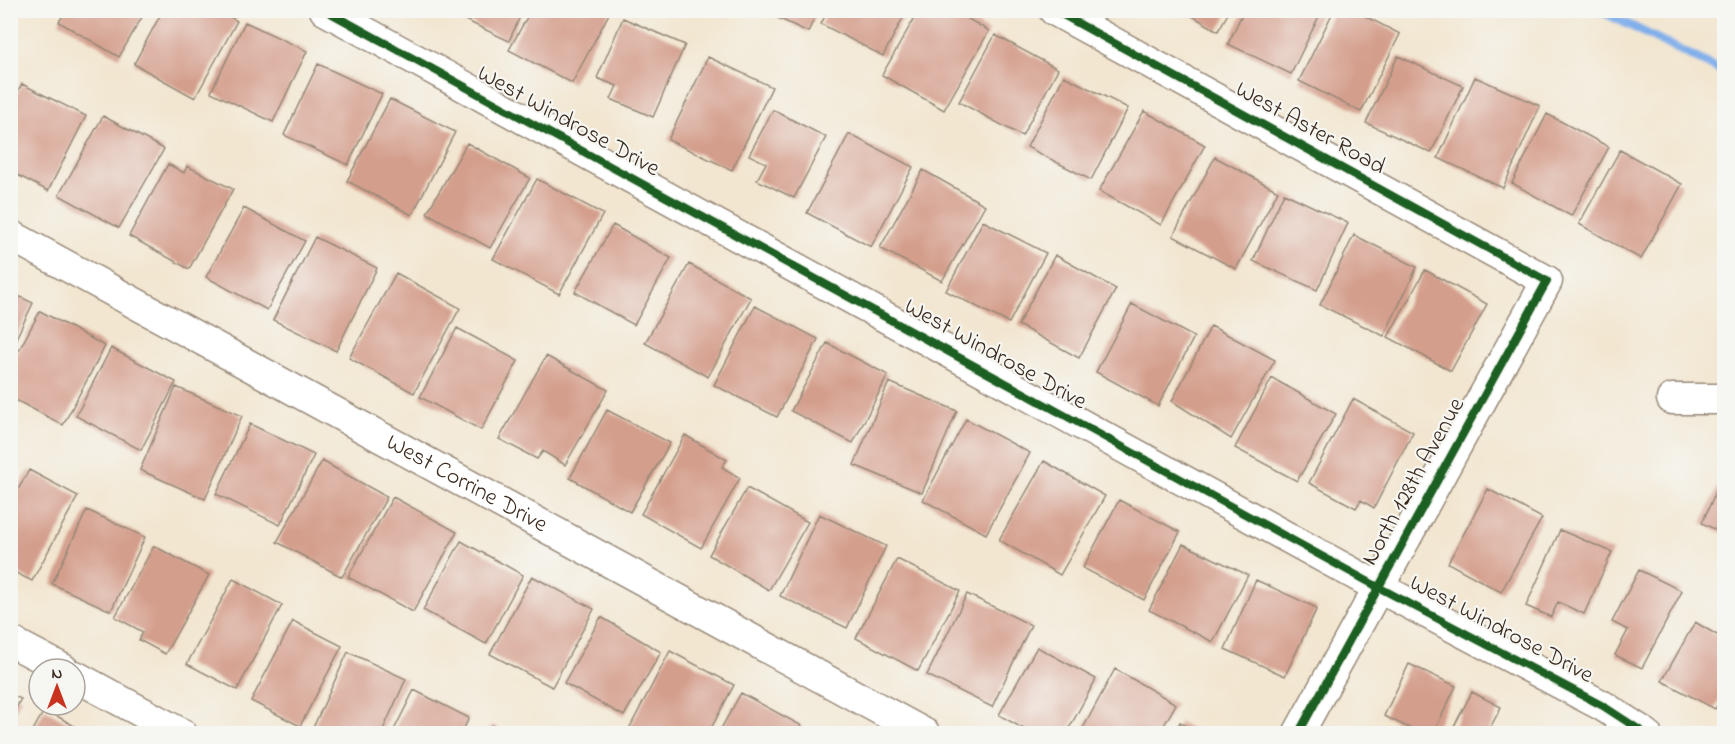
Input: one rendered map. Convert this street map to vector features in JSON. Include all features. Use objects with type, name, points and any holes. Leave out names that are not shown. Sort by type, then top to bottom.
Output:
[{"type":"street","name":"West Windrose Drive","points":[[325,10],[1378,587],[1603,706],[1646,734]]},
{"type":"street","name":"West Aster Road","points":[[1054,10],[1547,281]]},
{"type":"street","name":"West Corrine Drive","points":[[10,235],[924,734]]},
{"type":"street","name":"North 128th Avenue","points":[[1298,734],[1547,281]]},
{"type":"street","points":[[1672,399],[1725,399]]},
{"type":"street","points":[[10,641],[40,657]]},
{"type":"street","points":[[87,683],[182,734]]},
{"type":"building","points":[[66,10],[146,10],[119,57],[59,22]]},
{"type":"building","points":[[163,10],[218,10],[237,21],[195,98],[134,64]]},
{"type":"building","points":[[444,10],[523,10],[509,41]]},
{"type":"building","points":[[531,10],[611,10],[572,83],[509,50]]},
{"type":"building","points":[[761,10],[818,10],[808,32]]},
{"type":"building","points":[[828,10],[907,10],[883,56],[821,24]]},
{"type":"building","points":[[919,10],[953,10],[989,31],[944,110],[882,75]]},
{"type":"building","points":[[1182,10],[1230,10],[1218,31]]},
{"type":"building","points":[[1244,10],[1322,10],[1291,74],[1228,44]]},
{"type":"building","points":[[1334,10],[1353,10],[1400,34],[1361,112],[1299,81]]},
{"type":"building","points":[[623,18],[685,45],[653,117],[611,99],[617,86],[597,78]]},
{"type":"building","points":[[245,22],[307,51],[273,122],[211,92]]},
{"type":"building","points":[[995,35],[1058,69],[1022,136],[959,102]]},
{"type":"building","points":[[1398,56],[1463,86],[1431,153],[1366,123]]},
{"type":"building","points":[[708,57],[772,87],[732,170],[668,140]]},
{"type":"building","points":[[318,64],[382,94],[348,165],[284,135]]},
{"type":"building","points":[[1064,76],[1128,108],[1091,180],[1027,147]]},
{"type":"building","points":[[1475,77],[1540,106],[1503,188],[1438,158]]},
{"type":"building","points":[[22,84],[86,116],[48,191],[10,171],[10,106]]},
{"type":"building","points":[[390,99],[455,132],[412,215],[347,181]]},
{"type":"building","points":[[773,110],[826,137],[794,198],[757,180],[766,163],[749,155]]},
{"type":"building","points":[[1144,111],[1205,145],[1161,225],[1099,191]]},
{"type":"building","points":[[1547,114],[1609,147],[1571,216],[1512,183]]},
{"type":"building","points":[[103,116],[164,149],[119,228],[59,195]]},
{"type":"building","points":[[849,134],[913,167],[871,247],[807,213]]},
{"type":"building","points":[[467,143],[530,178],[490,248],[427,213]]},
{"type":"building","points":[[1620,150],[1682,184],[1641,259],[1579,224]]},
{"type":"building","points":[[1215,157],[1278,191],[1236,269],[1173,236]]},
{"type":"building","points":[[168,164],[184,173],[187,166],[233,189],[189,269],[129,236]]},
{"type":"building","points":[[923,170],[985,205],[942,281],[880,248]]},
{"type":"building","points":[[537,179],[603,214],[559,294],[493,259]]},
{"type":"building","points":[[1284,193],[1348,223],[1317,290],[1253,261]]},
{"type":"building","points":[[244,208],[305,241],[267,310],[206,277]]},
{"type":"building","points":[[983,221],[1046,253],[1009,323],[946,291]]},
{"type":"building","points":[[613,225],[671,258],[634,325],[575,292]]},
{"type":"building","points":[[1354,235],[1417,267],[1384,336],[1320,305]]},
{"type":"building","points":[[315,237],[377,268],[336,351],[273,320]]},
{"type":"building","points":[[1055,255],[1116,289],[1079,358],[1018,325]]},
{"type":"building","points":[[689,264],[751,298],[708,377],[645,343]]},
{"type":"building","points":[[1425,270],[1487,304],[1451,371],[1388,337]]},
{"type":"building","points":[[396,273],[460,308],[414,393],[349,358]]},
{"type":"building","points":[[10,292],[33,303],[10,351]]},
{"type":"building","points":[[1132,304],[1194,337],[1158,406],[1096,372]]},
{"type":"building","points":[[755,306],[818,339],[777,417],[714,385]]},
{"type":"building","points":[[40,311],[105,346],[63,425],[10,397],[10,367]]},
{"type":"building","points":[[1211,326],[1275,360],[1231,439],[1172,401]]},
{"type":"building","points":[[457,328],[518,361],[481,430],[420,397]]},
{"type":"building","points":[[827,343],[888,375],[853,443],[791,411]]},
{"type":"building","points":[[111,348],[176,382],[141,450],[76,416]]},
{"type":"building","points":[[546,356],[608,390],[565,465],[543,451],[537,459],[499,439]]},
{"type":"building","points":[[1272,378],[1336,414],[1297,481],[1235,448]]},
{"type":"building","points":[[889,382],[957,411],[922,493],[854,465]]},
{"type":"building","points":[[176,387],[242,416],[205,499],[140,470]]},
{"type":"building","points":[[1353,399],[1413,432],[1374,508],[1361,500],[1356,508],[1309,483]]},
{"type":"building","points":[[607,410],[670,443],[630,512],[570,478]]},
{"type":"building","points":[[966,419],[1030,453],[986,534],[923,500]]},
{"type":"building","points":[[250,424],[314,455],[280,525],[216,494]]},
{"type":"building","points":[[685,435],[727,460],[722,467],[740,478],[701,548],[641,514]]},
{"type":"building","points":[[322,461],[387,497],[342,577],[277,542]]},
{"type":"building","points":[[1044,461],[1105,496],[1060,575],[999,540]]},
{"type":"building","points":[[29,470],[78,496],[32,581],[10,570],[10,504]]},
{"type":"building","points":[[1724,473],[1724,534],[1702,523]]},
{"type":"building","points":[[747,488],[808,522],[769,590],[709,555]]},
{"type":"building","points":[[1488,489],[1542,518],[1501,592],[1448,563]]},
{"type":"building","points":[[393,497],[457,532],[413,612],[348,577]]},
{"type":"building","points":[[1119,500],[1180,532],[1144,600],[1083,568]]},
{"type":"building","points":[[87,510],[145,537],[111,611],[52,584]]},
{"type":"building","points":[[819,514],[886,546],[847,628],[780,596]]},
{"type":"building","points":[[1560,530],[1612,552],[1584,614],[1558,602],[1551,617],[1526,606]]},
{"type":"building","points":[[461,541],[523,575],[486,644],[423,610]]},
{"type":"building","points":[[1183,544],[1248,575],[1213,642],[1149,610]]},
{"type":"building","points":[[154,546],[209,575],[165,654],[139,640],[143,632],[115,617]]},
{"type":"building","points":[[897,559],[960,591],[918,671],[856,638]]},
{"type":"building","points":[[1639,570],[1682,591],[1642,668],[1615,655],[1628,630],[1612,622]]},
{"type":"building","points":[[532,576],[594,609],[552,687],[490,654]]},
{"type":"building","points":[[233,579],[282,605],[237,690],[187,664]]},
{"type":"building","points":[[1256,580],[1317,608],[1285,676],[1225,649]]},
{"type":"building","points":[[967,594],[1031,625],[992,707],[927,675]]},
{"type":"building","points":[[601,617],[661,652],[624,716],[564,683]]},
{"type":"building","points":[[293,621],[342,646],[300,726],[251,701]]},
{"type":"building","points":[[1695,622],[1724,639],[1724,691],[1715,709],[1662,681]]},
{"type":"building","points":[[1037,647],[1096,679],[1066,734],[1033,734],[999,715]]},
{"type":"building","points":[[670,651],[734,685],[708,734],[633,734],[628,731]]},
{"type":"building","points":[[348,652],[406,679],[381,734],[319,734],[312,730]]},
{"type":"building","points":[[1409,664],[1456,686],[1433,734],[1422,734],[1384,716]]},
{"type":"building","points":[[1115,669],[1176,704],[1159,734],[1080,734]]},
{"type":"building","points":[[414,690],[469,718],[461,734],[392,734]]},
{"type":"building","points":[[1472,692],[1501,707],[1489,730],[1496,734],[1450,734]]},
{"type":"building","points":[[741,693],[802,726],[798,734],[718,734]]},
{"type":"building","points":[[10,694],[21,699],[10,719]]},
{"type":"building","points":[[41,717],[59,717],[88,734],[31,734]]},
{"type":"building","points":[[1180,722],[1200,734],[1173,734]]},
{"type":"building","points":[[492,725],[508,734],[487,734]]},
{"type":"waterway","points":[[1599,10],[1724,72]]},
{"type":"cycle path","points":[[325,10],[1378,587],[1603,706],[1646,734]]},
{"type":"cycle path","points":[[1054,10],[1547,281],[1298,734]]}]
